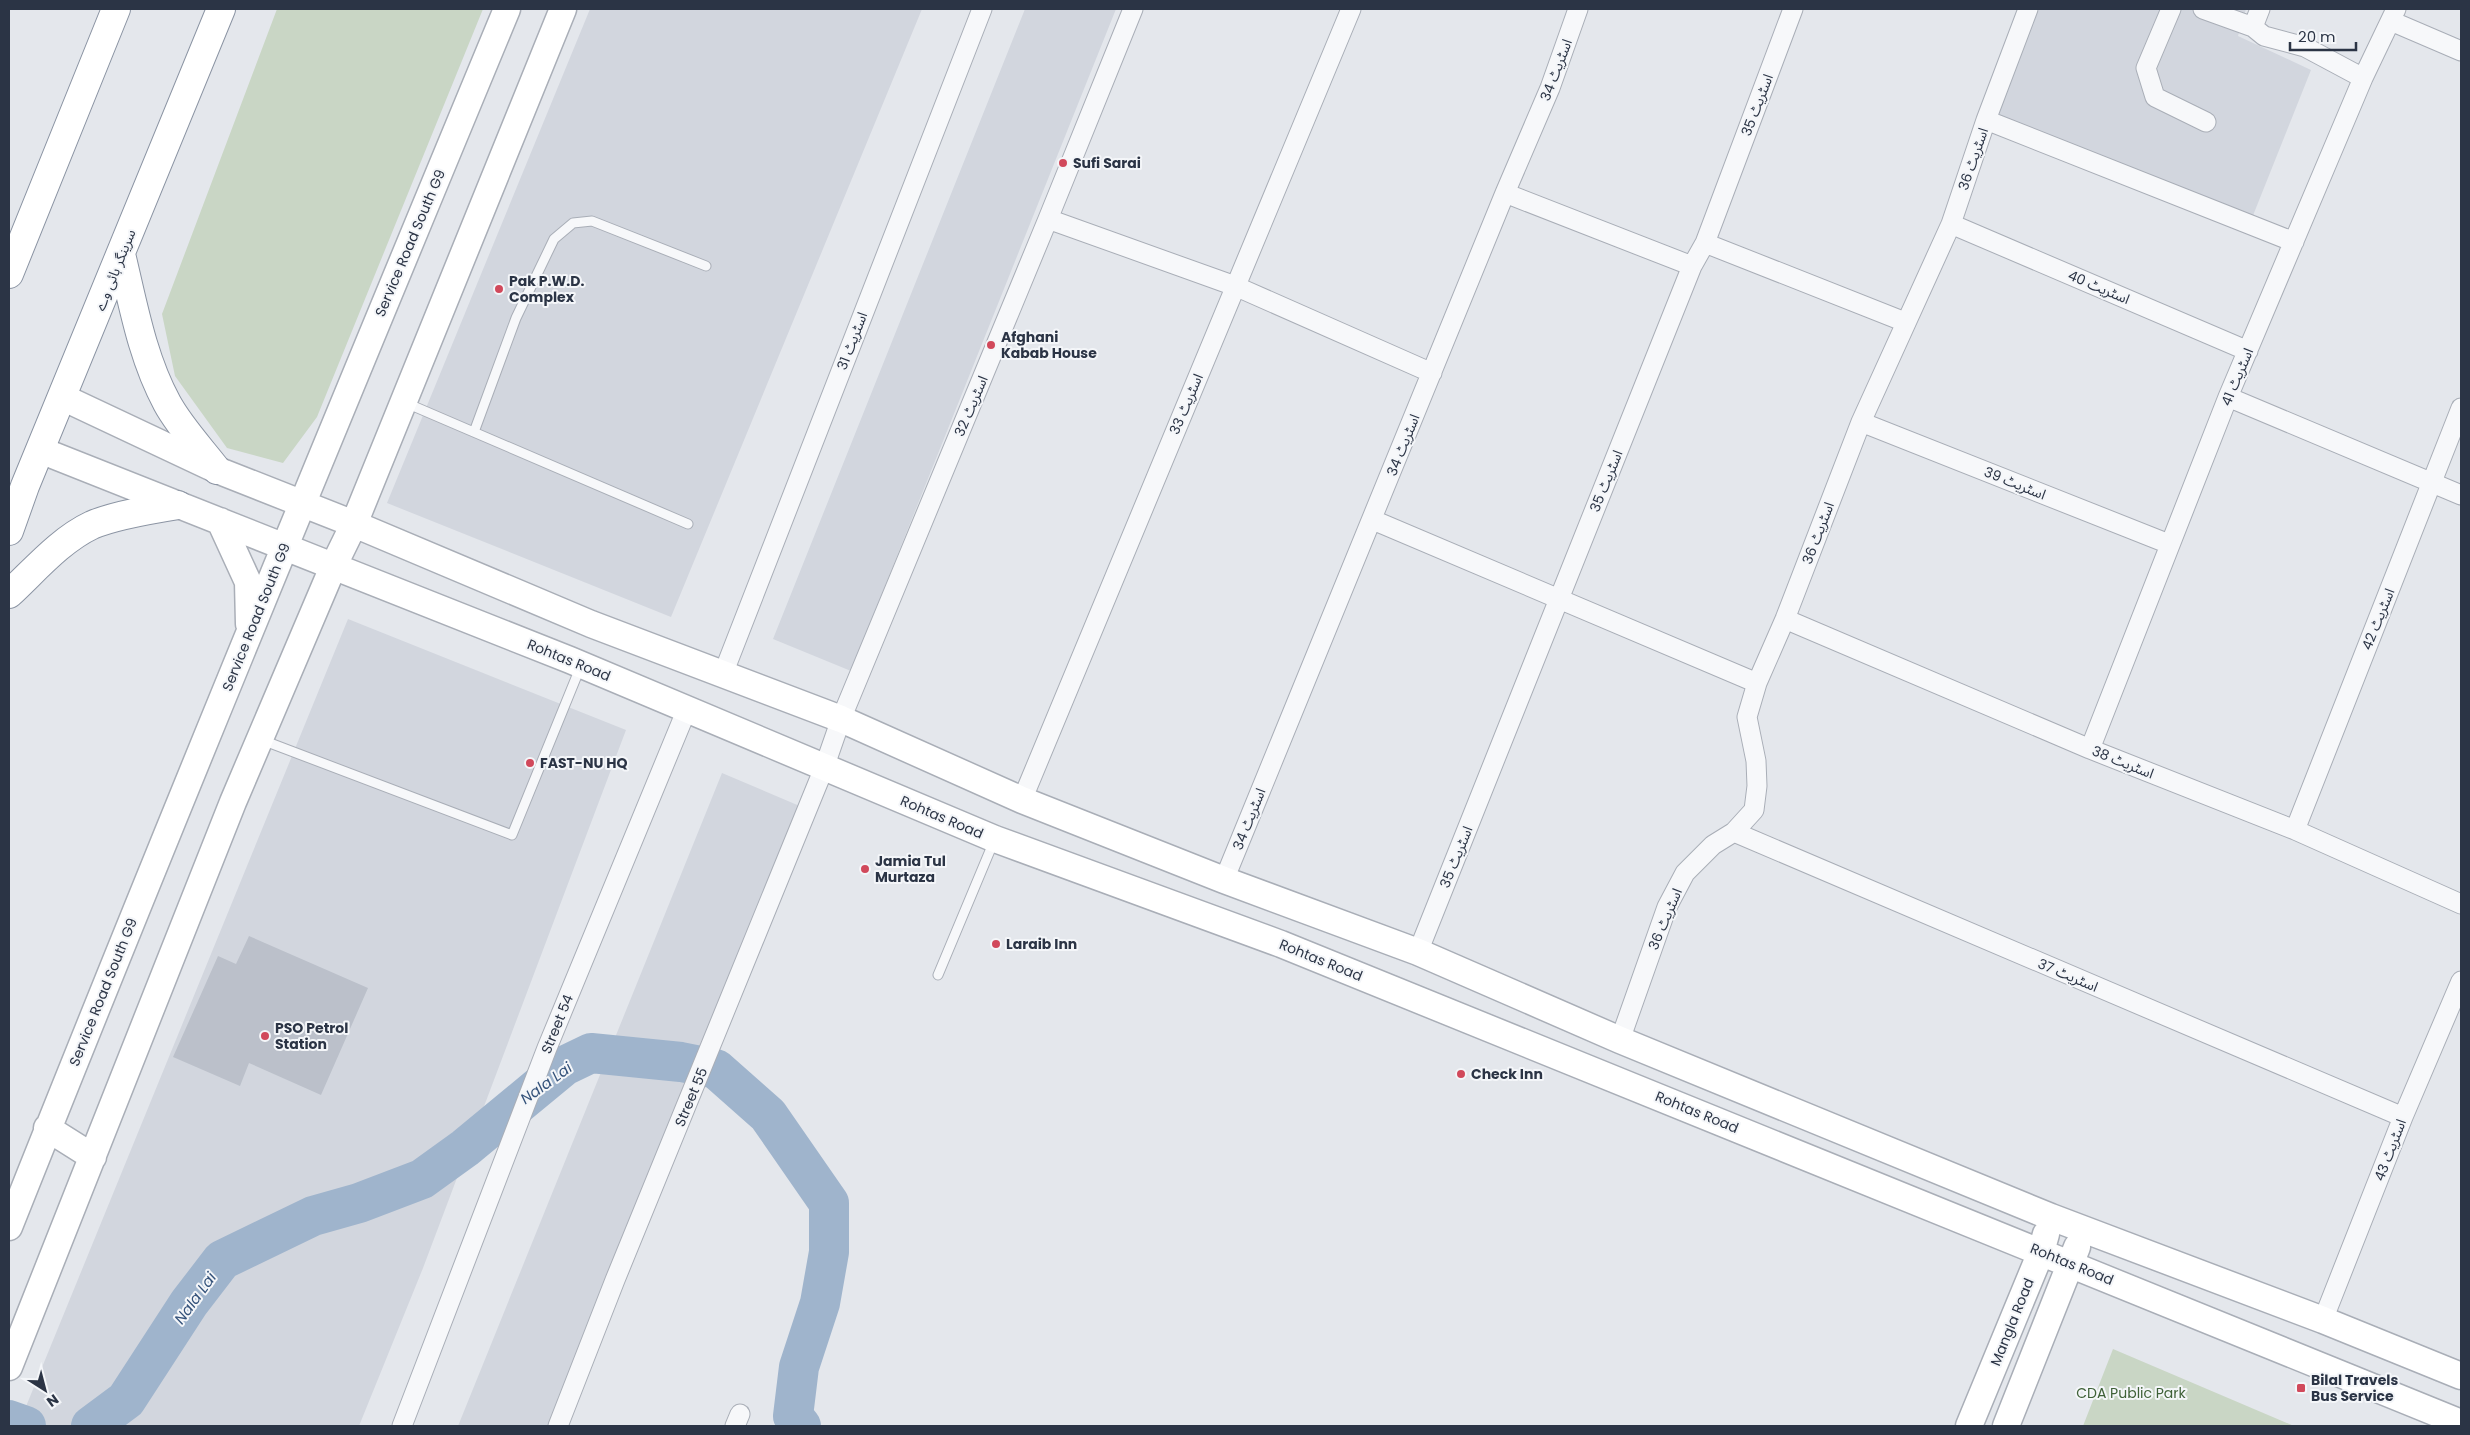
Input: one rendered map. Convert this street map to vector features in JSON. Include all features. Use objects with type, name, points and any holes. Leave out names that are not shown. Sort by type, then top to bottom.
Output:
[{"type":"highway","points":[[9,274],[116,9]]},
{"type":"highway","name":"سرینگر ہائی وے","points":[[9,530],[221,9]]},
{"type":"highway","points":[[121,254],[138,326],[167,403],[217,470]]},
{"type":"highway","points":[[9,594],[69,539],[92,525],[146,510],[178,505]]},
{"type":"main road","name":"Service Road South G9","points":[[9,1227],[47,1128],[245,647],[284,547],[507,9]]},
{"type":"main road","points":[[9,1367],[260,739],[333,566],[354,524],[563,9]]},
{"type":"main road","points":[[62,397],[217,470],[354,524],[591,624],[841,720],[1022,800],[1224,880],[1418,952],[1620,1040],[2051,1217],[2323,1320],[2461,1376]]},
{"type":"main road","name":"Rohtas Road","points":[[40,450],[575,663],[995,839],[1280,944],[2461,1423]]},
{"type":"main road","points":[[220,521],[248,582],[249,621],[245,647]]},
{"type":"main road","points":[[575,663],[591,624]]},
{"type":"main road","points":[[47,1128],[92,1157]]},
{"type":"main road","name":"Mangla Road","points":[[1969,1426],[2041,1252],[2051,1217]]},
{"type":"main road","points":[[2006,1426],[2084,1230]]},
{"type":"street","name":"اسٹریٹ 31","points":[[723,674],[982,9]]},
{"type":"street","name":"اسٹریٹ 32","points":[[824,768],[841,720],[1133,9]]},
{"type":"street","name":"اسٹریٹ 33","points":[[1022,800],[1351,9]]},
{"type":"street","name":"اسٹریٹ 34","points":[[1224,880],[1373,520],[1505,193],[1550,88],[1578,9]]},
{"type":"street","name":"اسٹریٹ 35","points":[[1418,952],[1692,266],[1704,243],[1793,9]]},
{"type":"street","name":"اسٹریٹ 36","points":[[1620,1040],[1667,907],[1685,873],[1713,845],[1734,832],[1754,810],[1757,786],[1756,761],[1747,716],[1757,683],[1785,619],[1861,422],[1951,224],[1986,120],[2028,9]]},
{"type":"street","points":[[2171,9],[2146,68],[2155,97],[2206,122]]},
{"type":"street","points":[[2203,9],[2253,27],[2264,36],[2305,47],[2363,78]]},
{"type":"street","points":[[2253,27],[2260,9]]},
{"type":"street","points":[[2393,15],[2461,51]]},
{"type":"street","name":"اسٹریٹ 41","points":[[2090,749],[2228,397],[2363,78],[2393,15]]},
{"type":"street","points":[[1986,120],[2294,242]]},
{"type":"street","points":[[1505,193],[1692,266]]},
{"type":"street","points":[[1048,219],[1235,286],[1432,373]]},
{"type":"street","name":"اسٹریٹ 40","points":[[1951,224],[2248,351]]},
{"type":"street","points":[[1704,243],[1905,322]]},
{"type":"street","points":[[2228,397],[2461,495]]},
{"type":"street","name":"اسٹریٹ 42","points":[[2295,830],[2461,408]]},
{"type":"street","name":"اسٹریٹ 39","points":[[1861,422],[2169,544]]},
{"type":"street","points":[[1373,520],[1757,683]]},
{"type":"street","name":"اسٹریٹ 38","points":[[1785,619],[2090,749],[2295,830],[2461,904]]},
{"type":"street","name":"Street 54","points":[[402,1426],[547,1048],[687,709]]},
{"type":"street","name":"Street 55","points":[[558,1426],[615,1280],[735,990],[824,768]]},
{"type":"street","name":"اسٹریٹ 37","points":[[1734,832],[2403,1117]]},
{"type":"street","name":"اسٹریٹ 43","points":[[2323,1320],[2403,1117],[2461,981]]},
{"type":"lane","points":[[474,432],[516,318],[534,278],[554,239],[573,223],[592,221],[706,266]]},
{"type":"lane","points":[[404,402],[688,524]]},
{"type":"lane","points":[[260,739],[512,835],[575,663]]},
{"type":"lane","points":[[938,975],[995,839]]},
{"type":"shaded area","points":[[590,9],[922,9],[671,617],[387,503]]},
{"type":"shaded area","points":[[1025,9],[1116,9],[851,671],[773,639]]},
{"type":"shaded area","points":[[2039,9],[2246,9],[2238,36],[2311,70],[2250,223],[1997,114]]},
{"type":"shaded area","points":[[348,619],[626,730],[423,1268],[359,1426],[18,1426]]},
{"type":"shaded area","points":[[722,773],[802,807],[548,1426],[458,1426]]},
{"type":"green space","points":[[277,9],[483,9],[317,417],[283,463],[227,448],[175,376],[162,314]]},
{"type":"green space","name":"CDA Public Park","points":[[2113,1349],[2294,1426],[2083,1426]]},
{"type":"building","name":"PSO Petrol Station","points":[[249,936],[368,988],[321,1095],[249,1063],[240,1086],[173,1057],[218,956],[236,964]]},
{"type":"waterway","name":"Nala Lai","points":[[91,1426],[126,1400],[189,1303],[222,1260],[313,1216],[359,1203],[422,1179],[465,1148],[564,1066],[591,1053],[681,1062],[716,1069],[768,1115],[829,1203],[829,1252],[820,1303],[799,1367],[793,1416],[801,1426]]},
{"type":"waterway","name":"Nala Lai","points":[[9,1420],[26,1426]]},
{"type":"place","name":"Sufi Sarai","points":[[1063,163]]},
{"type":"place","name":"Pak P.W.D. Complex","points":[[499,289]]},
{"type":"place","name":"Afghani Kabab House","points":[[991,345]]},
{"type":"place","name":"FAST-NU HQ","points":[[530,763]]},
{"type":"place","name":"Jamia Tul Murtaza","points":[[865,869]]},
{"type":"place","name":"Laraib Inn","points":[[996,944]]},
{"type":"place","name":"PSO Petrol Station","points":[[265,1036]]},
{"type":"place","name":"Check Inn","points":[[1461,1074]]},
{"type":"place","name":"Bilal Travels Bus Service","points":[[2301,1388]]}]
